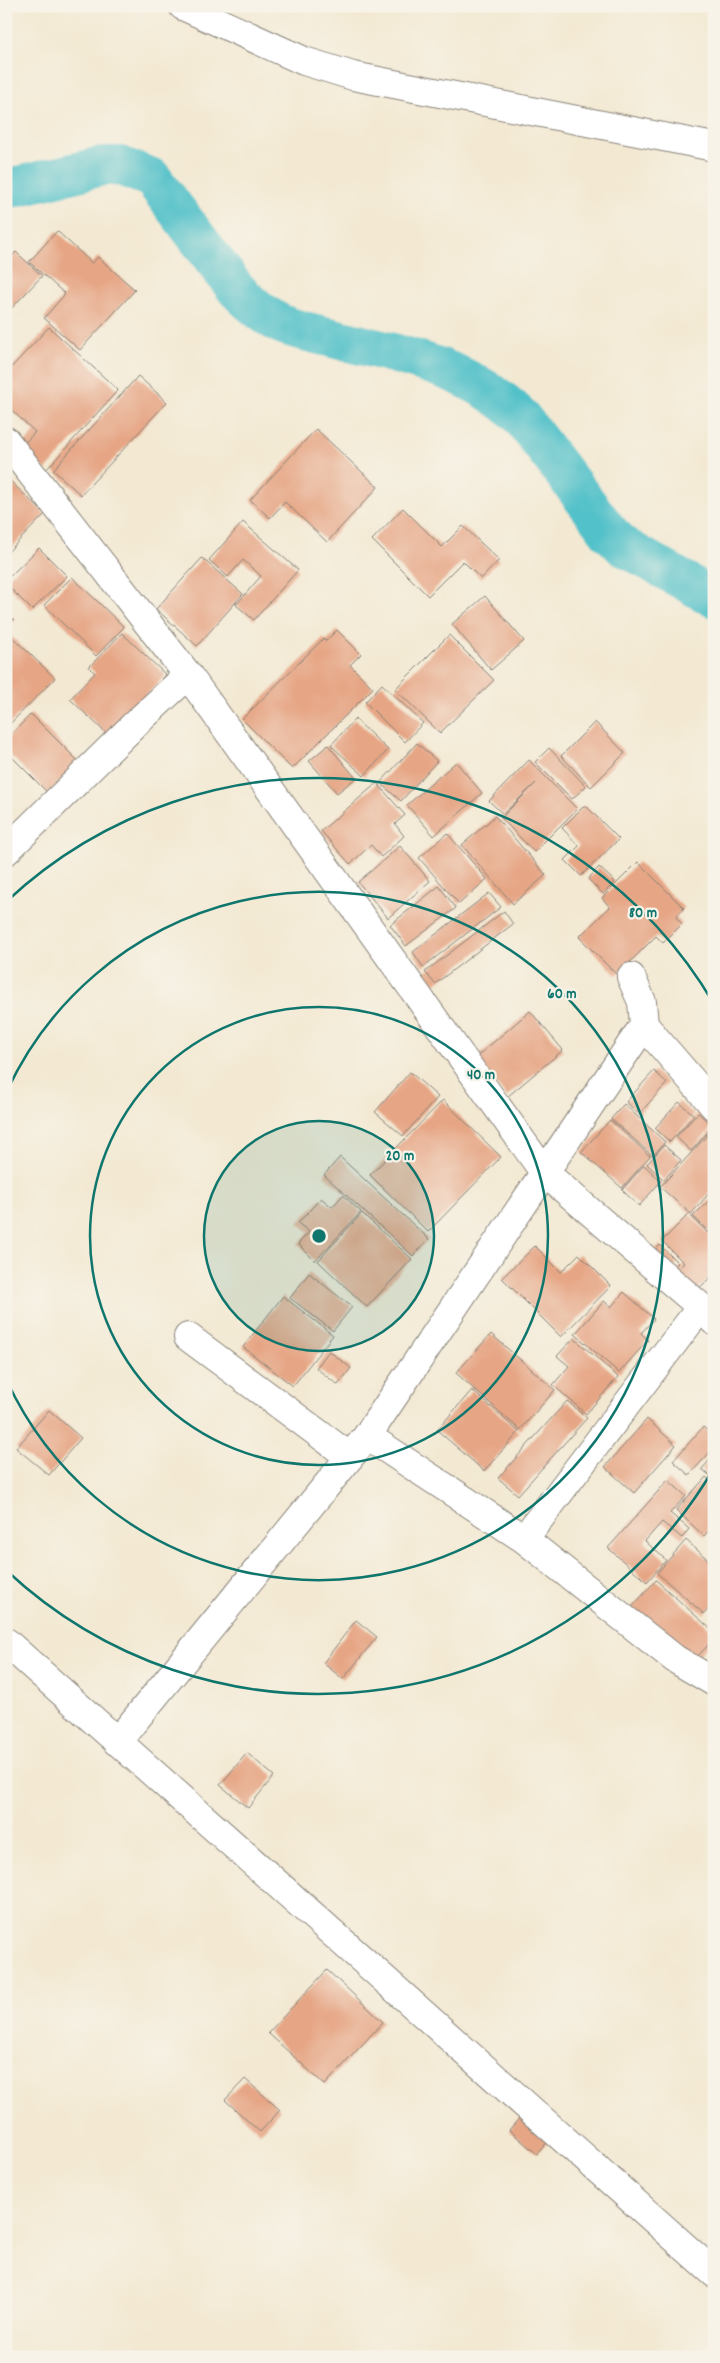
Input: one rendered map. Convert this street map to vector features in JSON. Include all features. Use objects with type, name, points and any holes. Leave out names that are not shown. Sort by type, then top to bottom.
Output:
[{"type":"street","points":[[183,6],[304,62],[352,76],[714,147]]},
{"type":"street","points":[[6,441],[188,675],[544,1172],[707,1314],[524,1539]]},
{"type":"street","points":[[6,852],[133,726],[188,675]]},
{"type":"street","points":[[631,977],[642,1002],[644,1025],[714,1106]]},
{"type":"street","points":[[117,1742],[367,1436],[644,1025]]},
{"type":"street","points":[[188,1338],[350,1457]]},
{"type":"street","points":[[367,1436],[524,1539],[675,1660],[710,1674]]},
{"type":"street","points":[[6,1642],[714,2273]]},
{"type":"building","points":[[57,231],[92,263],[98,257],[135,290],[80,350],[44,318],[65,294],[29,262]]},
{"type":"building","points":[[16,252],[42,276],[6,314],[6,262]]},
{"type":"building","points":[[49,327],[118,390],[46,470],[21,447],[35,432],[6,405],[6,373]]},
{"type":"building","points":[[138,376],[167,402],[81,495],[53,470]]},
{"type":"building","points":[[316,429],[378,487],[327,542],[285,502],[270,518],[250,500]]},
{"type":"building","points":[[6,477],[45,514],[6,554]]},
{"type":"building","points":[[403,508],[442,547],[463,526],[499,560],[481,579],[463,561],[428,596],[372,540]]},
{"type":"building","points":[[243,522],[298,570],[254,620],[236,605],[261,576],[243,560],[228,577],[209,560]]},
{"type":"building","points":[[39,548],[67,576],[32,610],[6,584],[6,580]]},
{"type":"building","points":[[202,558],[243,594],[197,646],[156,609]]},
{"type":"building","points":[[72,577],[124,627],[96,656],[44,605]]},
{"type":"building","points":[[485,596],[524,641],[491,670],[452,624]]},
{"type":"building","points":[[6,612],[14,620],[6,628]]},
{"type":"building","points":[[337,630],[361,654],[350,665],[373,688],[292,769],[242,719],[324,638],[326,641]]},
{"type":"building","points":[[8,633],[55,678],[6,728],[6,634]]},
{"type":"building","points":[[122,633],[166,675],[108,735],[70,699],[95,673],[89,667]]},
{"type":"building","points":[[449,635],[494,680],[440,733],[395,689]]},
{"type":"building","points":[[382,684],[423,723],[405,742],[365,702]]},
{"type":"building","points":[[31,714],[79,762],[48,793],[6,751],[6,740]]},
{"type":"building","points":[[355,719],[388,750],[364,776],[331,745]]},
{"type":"building","points":[[595,722],[625,753],[591,787],[561,756]]},
{"type":"building","points":[[417,743],[437,761],[401,801],[380,783]]},
{"type":"building","points":[[328,745],[356,778],[337,793],[309,761]]},
{"type":"building","points":[[549,748],[586,786],[572,799],[535,762]]},
{"type":"building","points":[[529,760],[577,809],[534,852],[501,818],[536,783],[503,814],[489,801]]},
{"type":"building","points":[[456,762],[482,793],[434,836],[407,805]]},
{"type":"building","points":[[377,783],[405,815],[395,824],[404,836],[381,857],[371,845],[350,864],[321,831]]},
{"type":"building","points":[[585,805],[619,839],[581,876],[565,860],[579,846],[562,828]]},
{"type":"building","points":[[495,816],[546,875],[513,904],[462,845]]},
{"type":"building","points":[[447,833],[487,879],[459,904],[419,858]]},
{"type":"building","points":[[400,846],[430,881],[388,918],[358,882]]},
{"type":"building","points":[[638,862],[684,908],[676,917],[682,924],[663,943],[656,936],[617,975],[579,937],[610,907],[602,898]]},
{"type":"building","points":[[599,867],[615,882],[603,894],[588,879]]},
{"type":"building","points":[[439,886],[456,908],[406,946],[390,925]]},
{"type":"building","points":[[489,893],[501,907],[423,967],[413,952]]},
{"type":"building","points":[[504,911],[513,924],[435,984],[425,972]]},
{"type":"building","points":[[530,1011],[563,1050],[507,1097],[475,1058]]},
{"type":"building","points":[[654,1071],[667,1083],[639,1114],[626,1102]]},
{"type":"building","points":[[410,1072],[438,1097],[403,1136],[375,1112]]},
{"type":"building","points":[[443,1100],[501,1157],[428,1232],[370,1175]]},
{"type":"building","points":[[679,1102],[694,1115],[670,1142],[655,1128]]},
{"type":"building","points":[[624,1104],[665,1142],[653,1156],[611,1119]]},
{"type":"building","points":[[698,1113],[713,1126],[691,1151],[676,1137]]},
{"type":"building","points":[[610,1120],[650,1156],[622,1188],[581,1152]]},
{"type":"building","points":[[711,1131],[714,1133],[714,1188],[691,1214],[660,1187]]},
{"type":"building","points":[[664,1145],[681,1160],[664,1180],[647,1164]]},
{"type":"building","points":[[340,1157],[429,1239],[413,1256],[324,1175]]},
{"type":"building","points":[[644,1165],[661,1181],[639,1206],[622,1190]]},
{"type":"building","points":[[343,1195],[361,1212],[315,1261],[298,1244],[309,1232],[298,1223],[321,1198],[332,1207]]},
{"type":"building","points":[[714,1196],[714,1237],[693,1216]]},
{"type":"building","points":[[362,1213],[412,1259],[367,1307],[318,1261]]},
{"type":"building","points":[[689,1214],[714,1239],[714,1274],[690,1297],[670,1277],[684,1263],[662,1241]]},
{"type":"building","points":[[660,1245],[678,1263],[665,1276],[647,1258]]},
{"type":"building","points":[[535,1246],[561,1272],[579,1254],[611,1286],[561,1337],[502,1278]]},
{"type":"building","points":[[309,1273],[352,1307],[333,1331],[290,1298]]},
{"type":"building","points":[[624,1292],[654,1319],[641,1333],[648,1340],[619,1373],[575,1334],[604,1301],[611,1307]]},
{"type":"building","points":[[283,1296],[333,1335],[293,1386],[243,1347]]},
{"type":"building","points":[[491,1334],[555,1390],[520,1430],[456,1373]]},
{"type":"building","points":[[574,1338],[618,1377],[586,1414],[553,1385],[569,1366],[557,1356]]},
{"type":"building","points":[[329,1351],[351,1368],[338,1385],[316,1368]]},
{"type":"building","points":[[472,1390],[519,1432],[484,1471],[437,1430]]},
{"type":"building","points":[[567,1401],[587,1418],[518,1495],[498,1478]]},
{"type":"building","points":[[49,1410],[81,1438],[49,1475],[16,1448]]},
{"type":"building","points":[[647,1419],[676,1445],[634,1493],[605,1467]]},
{"type":"building","points":[[703,1427],[714,1436],[714,1448],[689,1475],[673,1461]]},
{"type":"building","points":[[714,1455],[714,1479],[702,1469]]},
{"type":"building","points":[[706,1477],[714,1485],[714,1525],[704,1536],[676,1510]]},
{"type":"building","points":[[668,1480],[686,1496],[670,1513],[689,1529],[682,1538],[662,1522],[645,1541],[666,1560],[647,1582],[608,1548]]},
{"type":"building","points":[[686,1540],[714,1565],[714,1603],[704,1614],[657,1573]]},
{"type":"building","points":[[656,1580],[714,1632],[714,1639],[695,1659],[625,1615]]},
{"type":"building","points":[[356,1620],[377,1637],[343,1679],[323,1663]]},
{"type":"building","points":[[247,1753],[274,1776],[248,1808],[220,1785]]},
{"type":"building","points":[[327,1970],[383,2022],[325,2085],[268,2033]]},
{"type":"building","points":[[245,2079],[280,2110],[260,2132],[225,2100]]},
{"type":"building","points":[[523,2114],[551,2138],[537,2154],[509,2130]]},
{"type":"waterway","points":[[6,189],[102,166],[120,166],[152,178],[236,289],[263,313],[281,324],[301,331],[410,358],[457,375],[480,386],[520,416],[609,532],[623,546],[714,598]]}]
